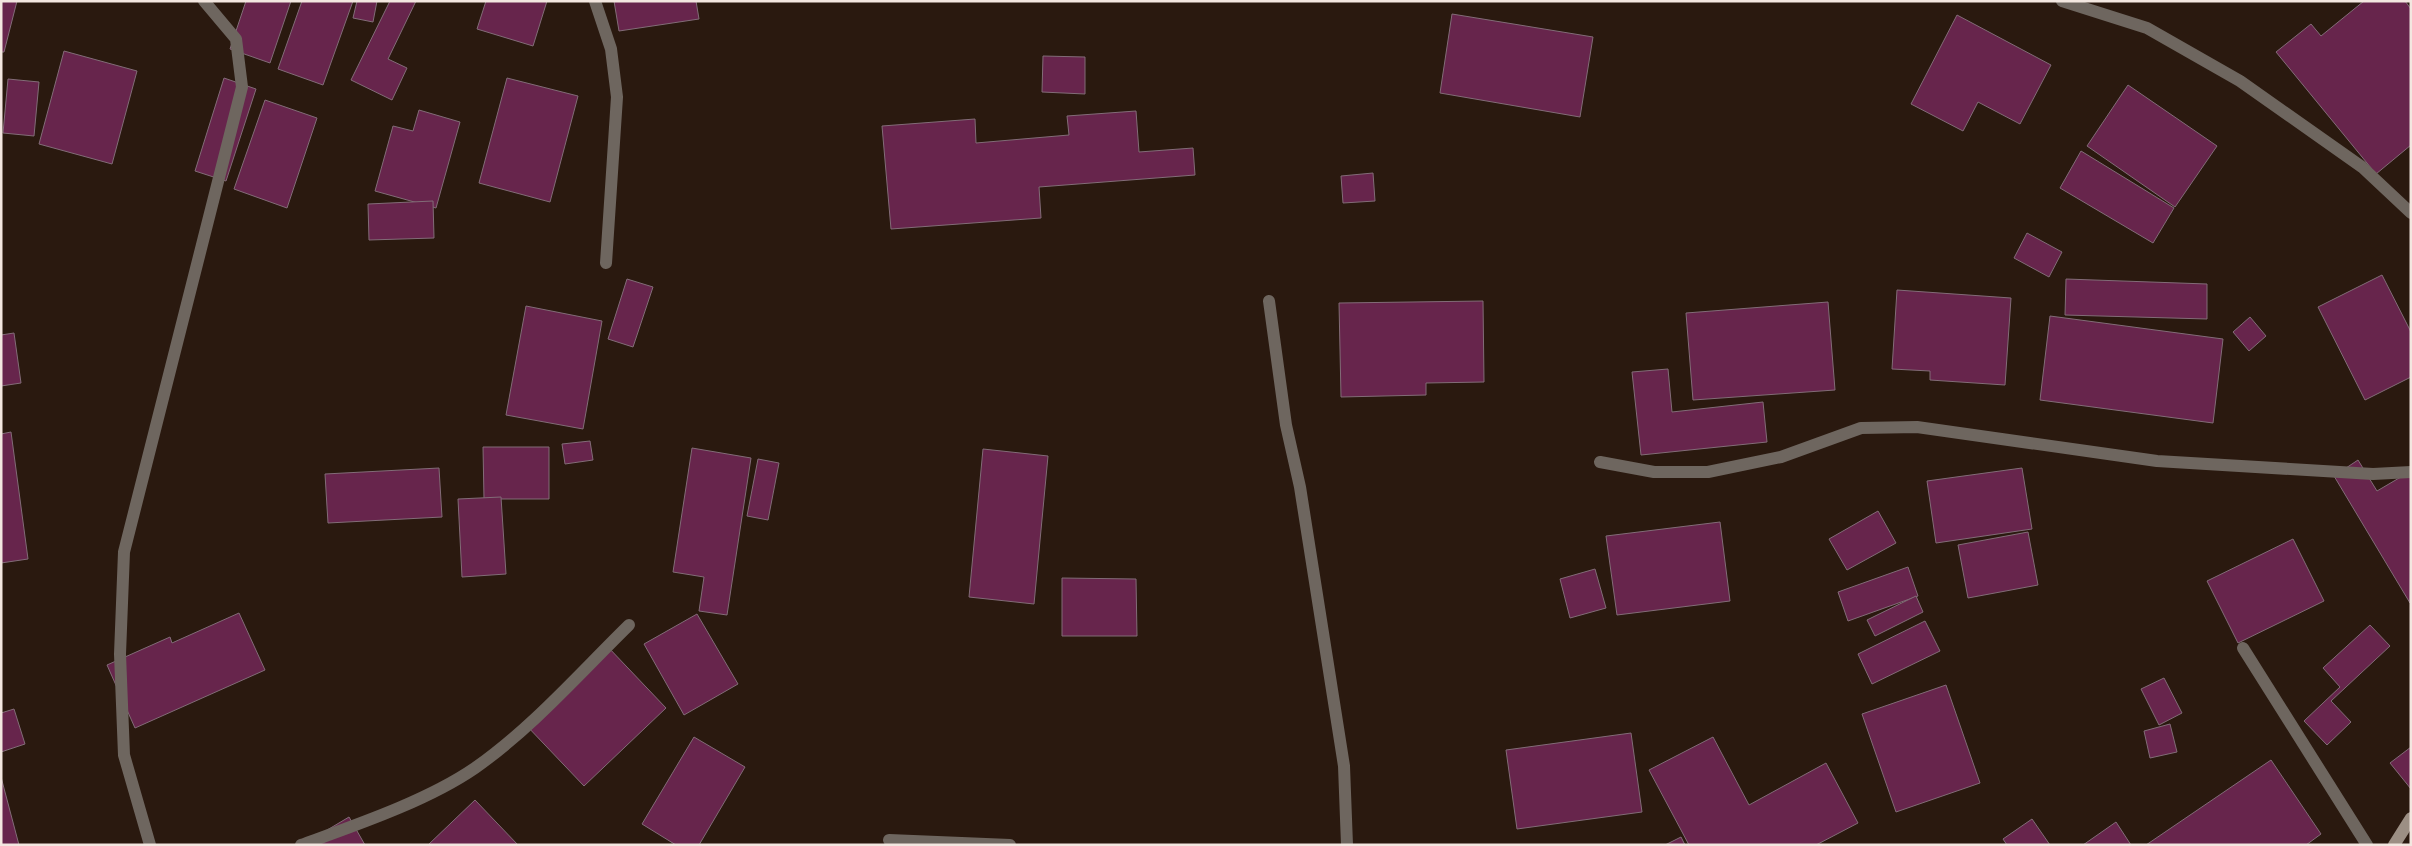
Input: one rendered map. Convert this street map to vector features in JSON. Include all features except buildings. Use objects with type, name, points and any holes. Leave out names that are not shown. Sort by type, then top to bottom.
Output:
[{"type":"street","points":[[150,845],[124,755],[120,654],[124,552],[242,87],[236,40],[204,1]]},
{"type":"street","points":[[595,1],[611,49],[617,97],[606,263]]},
{"type":"street","points":[[2062,1],[2147,28],[2240,81],[2362,167],[2411,213]]},
{"type":"street","points":[[1269,301],[1286,425],[1300,487],[1344,766],[1347,845]]},
{"type":"street","points":[[1600,462],[1654,472],[1708,472],[1781,457],[1861,428],[1917,426],[2157,461],[2373,474],[2411,472]]},
{"type":"street","points":[[301,845],[416,800],[474,769],[515,738],[629,625]]},
{"type":"street","points":[[2243,648],[2367,845]]},
{"type":"street","points":[[2394,845],[2411,818]]},
{"type":"street","points":[[889,840],[1010,845]]}]
